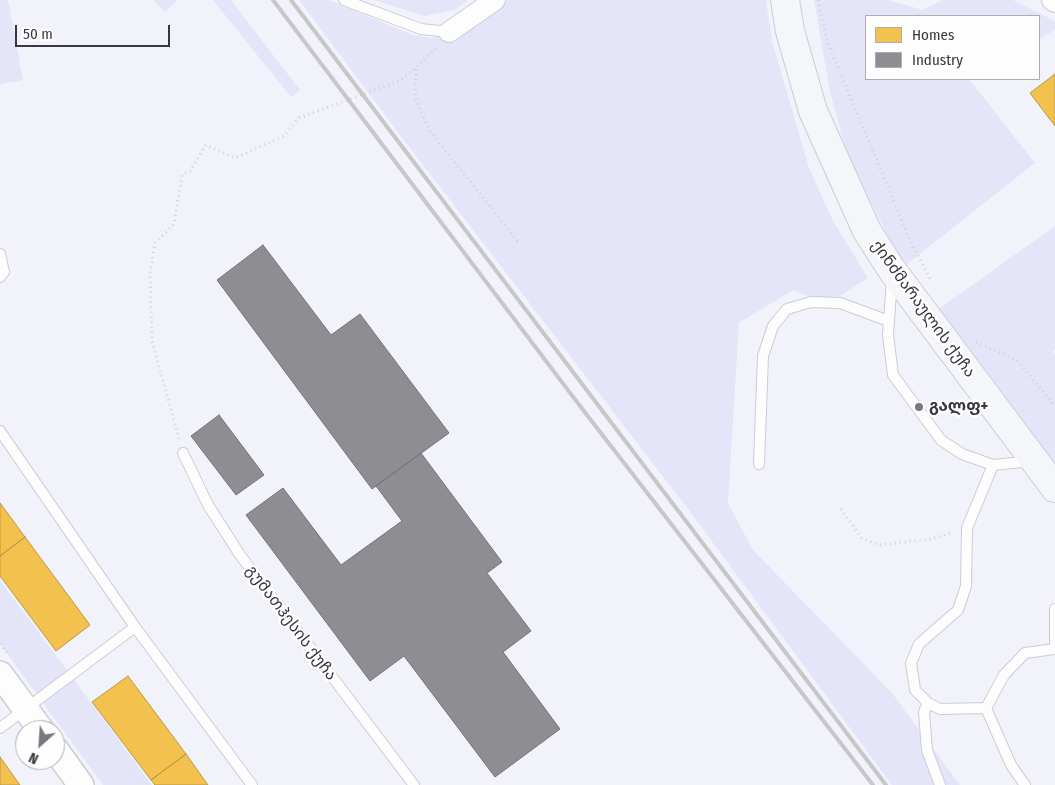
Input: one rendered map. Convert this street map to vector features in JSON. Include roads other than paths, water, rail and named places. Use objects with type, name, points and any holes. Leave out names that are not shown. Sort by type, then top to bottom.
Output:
[{"type":"main road","name":"ქინძმარაულის ქუჩა","points":[[785,0],[790,31],[814,111],[867,232],[892,270],[1055,488]]},
{"type":"street","points":[[450,32],[495,0]]},
{"type":"street","points":[[0,674],[34,720]]},
{"type":"street","points":[[65,763],[81,785]]},
{"type":"lane","points":[[344,0],[421,29],[450,32]]},
{"type":"lane","points":[[0,254],[4,272],[0,276]]},
{"type":"lane","points":[[892,270],[888,335],[893,375],[941,440],[962,454],[993,465],[1035,460]]},
{"type":"lane","points":[[759,464],[763,356],[773,326],[787,309],[811,302],[840,303],[889,320]]},
{"type":"lane","points":[[0,431],[135,627],[252,785]]},
{"type":"lane","name":"გუმათჰესის ქუჩა","points":[[183,453],[208,505],[240,555],[414,785]]},
{"type":"lane","points":[[986,708],[940,709],[928,703],[915,690],[911,663],[919,644],[958,610],[966,586],[967,528],[993,465]]},
{"type":"lane","points":[[986,708],[1004,675],[1025,653],[1055,649],[1055,609]]},
{"type":"lane","points":[[0,728],[135,627]]},
{"type":"lane","points":[[928,703],[924,712],[927,750],[940,785]]},
{"type":"lane","points":[[986,708],[1011,765],[1025,785]]},
{"type":"railway","points":[[273,0],[580,406],[873,785]]},
{"type":"railway","points":[[291,0],[886,785]]},
{"type":"place","name":"გალფ+","points":[[919,407]]}]
